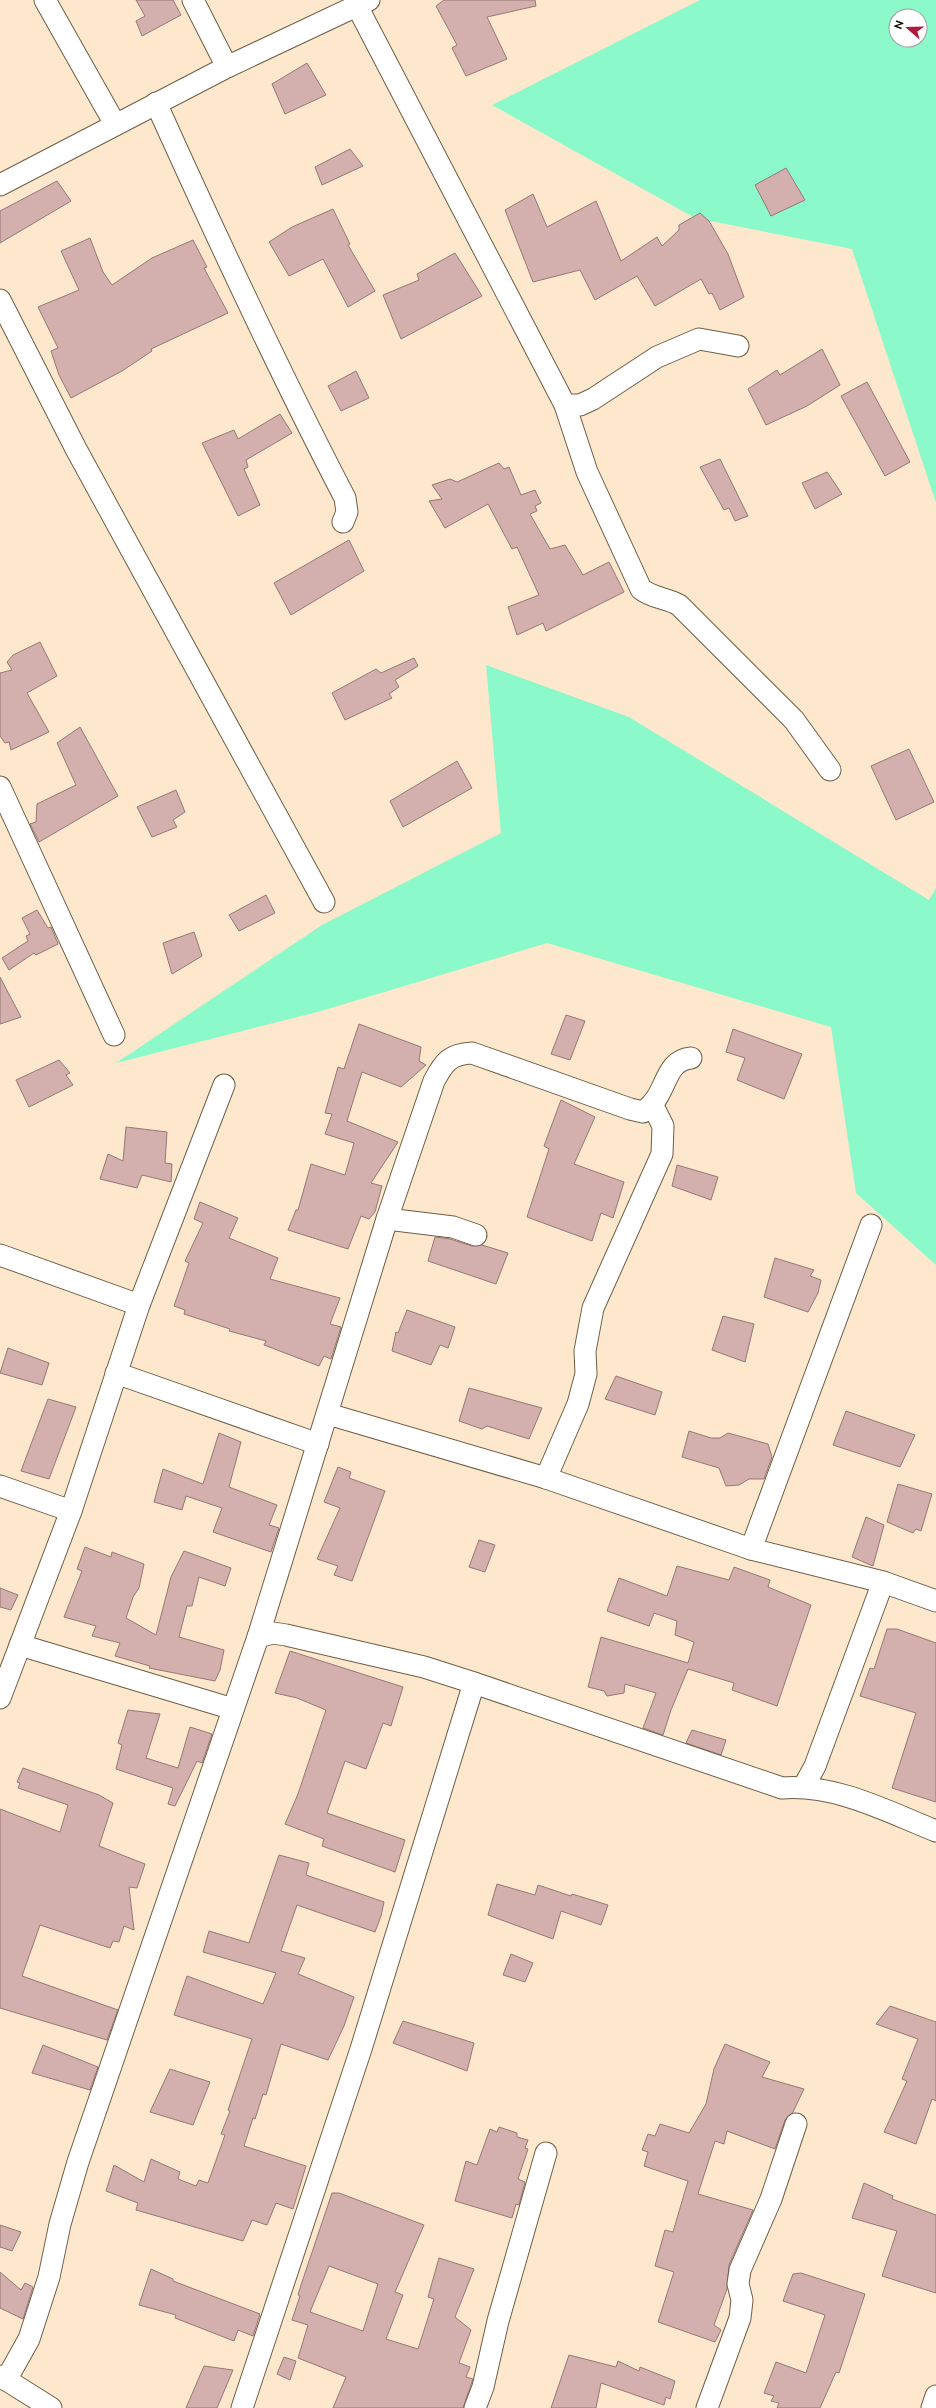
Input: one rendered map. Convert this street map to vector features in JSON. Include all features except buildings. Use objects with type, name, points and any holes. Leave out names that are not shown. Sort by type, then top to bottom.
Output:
[{"type":"street","points":[[46,0],[115,124]]},
{"type":"street","points":[[193,0],[227,67]]},
{"type":"street","points":[[0,185],[227,67],[363,3],[565,405],[587,472],[641,589],[648,594],[679,605],[794,720],[830,770]]},
{"type":"street","points":[[156,103],[284,382],[345,498],[347,512],[343,522]]},
{"type":"street","points":[[0,300],[76,449],[324,902]]},
{"type":"street","points":[[565,405],[580,405],[657,357],[699,339],[738,346]]},
{"type":"street","points":[[1,791],[114,1035]]},
{"type":"street","points":[[51,2408],[3,2378],[29,2339],[49,2277],[60,2224],[78,2162],[258,1637],[387,1219],[434,1081],[442,1065],[457,1054],[472,1053],[630,1109],[643,1112],[653,1106],[673,1065],[681,1059],[691,1058]]},
{"type":"street","points":[[0,1698],[71,1511],[139,1305],[224,1085]]},
{"type":"street","points":[[546,1478],[578,1404],[586,1374],[585,1351],[593,1308],[662,1154],[663,1126],[653,1106]]},
{"type":"street","points":[[387,1219],[453,1227],[476,1235]]},
{"type":"street","points":[[751,1548],[871,1225]]},
{"type":"street","points":[[0,1255],[139,1305]]},
{"type":"street","points":[[116,1374],[318,1444]]},
{"type":"street","points":[[328,1414],[546,1478],[751,1548],[883,1582],[936,1601]]},
{"type":"street","points":[[0,1486],[71,1511]]},
{"type":"street","points":[[804,1786],[815,1766],[883,1582]]},
{"type":"street","points":[[258,1637],[273,1633],[286,1635],[424,1667],[782,1788],[804,1786],[842,1794],[936,1831]]},
{"type":"street","points":[[20,1646],[233,1709]]},
{"type":"street","points":[[242,2408],[361,2049],[474,1683]]},
{"type":"street","points":[[707,2408],[740,2318],[742,2300],[738,2284],[740,2270],[772,2199],[796,2124]]},
{"type":"street","points":[[475,2408],[483,2387],[496,2328],[546,2153]]},
{"type":"street","points":[[932,2408],[936,2396]]},
{"type":"green space","points":[[700,0],[936,0],[936,503],[852,249],[695,218],[492,105]]},
{"type":"green space","points":[[486,665],[629,717],[929,900],[936,888],[936,1265],[856,1193],[831,1027],[547,943],[321,1011],[116,1063],[322,925],[501,833]]}]
